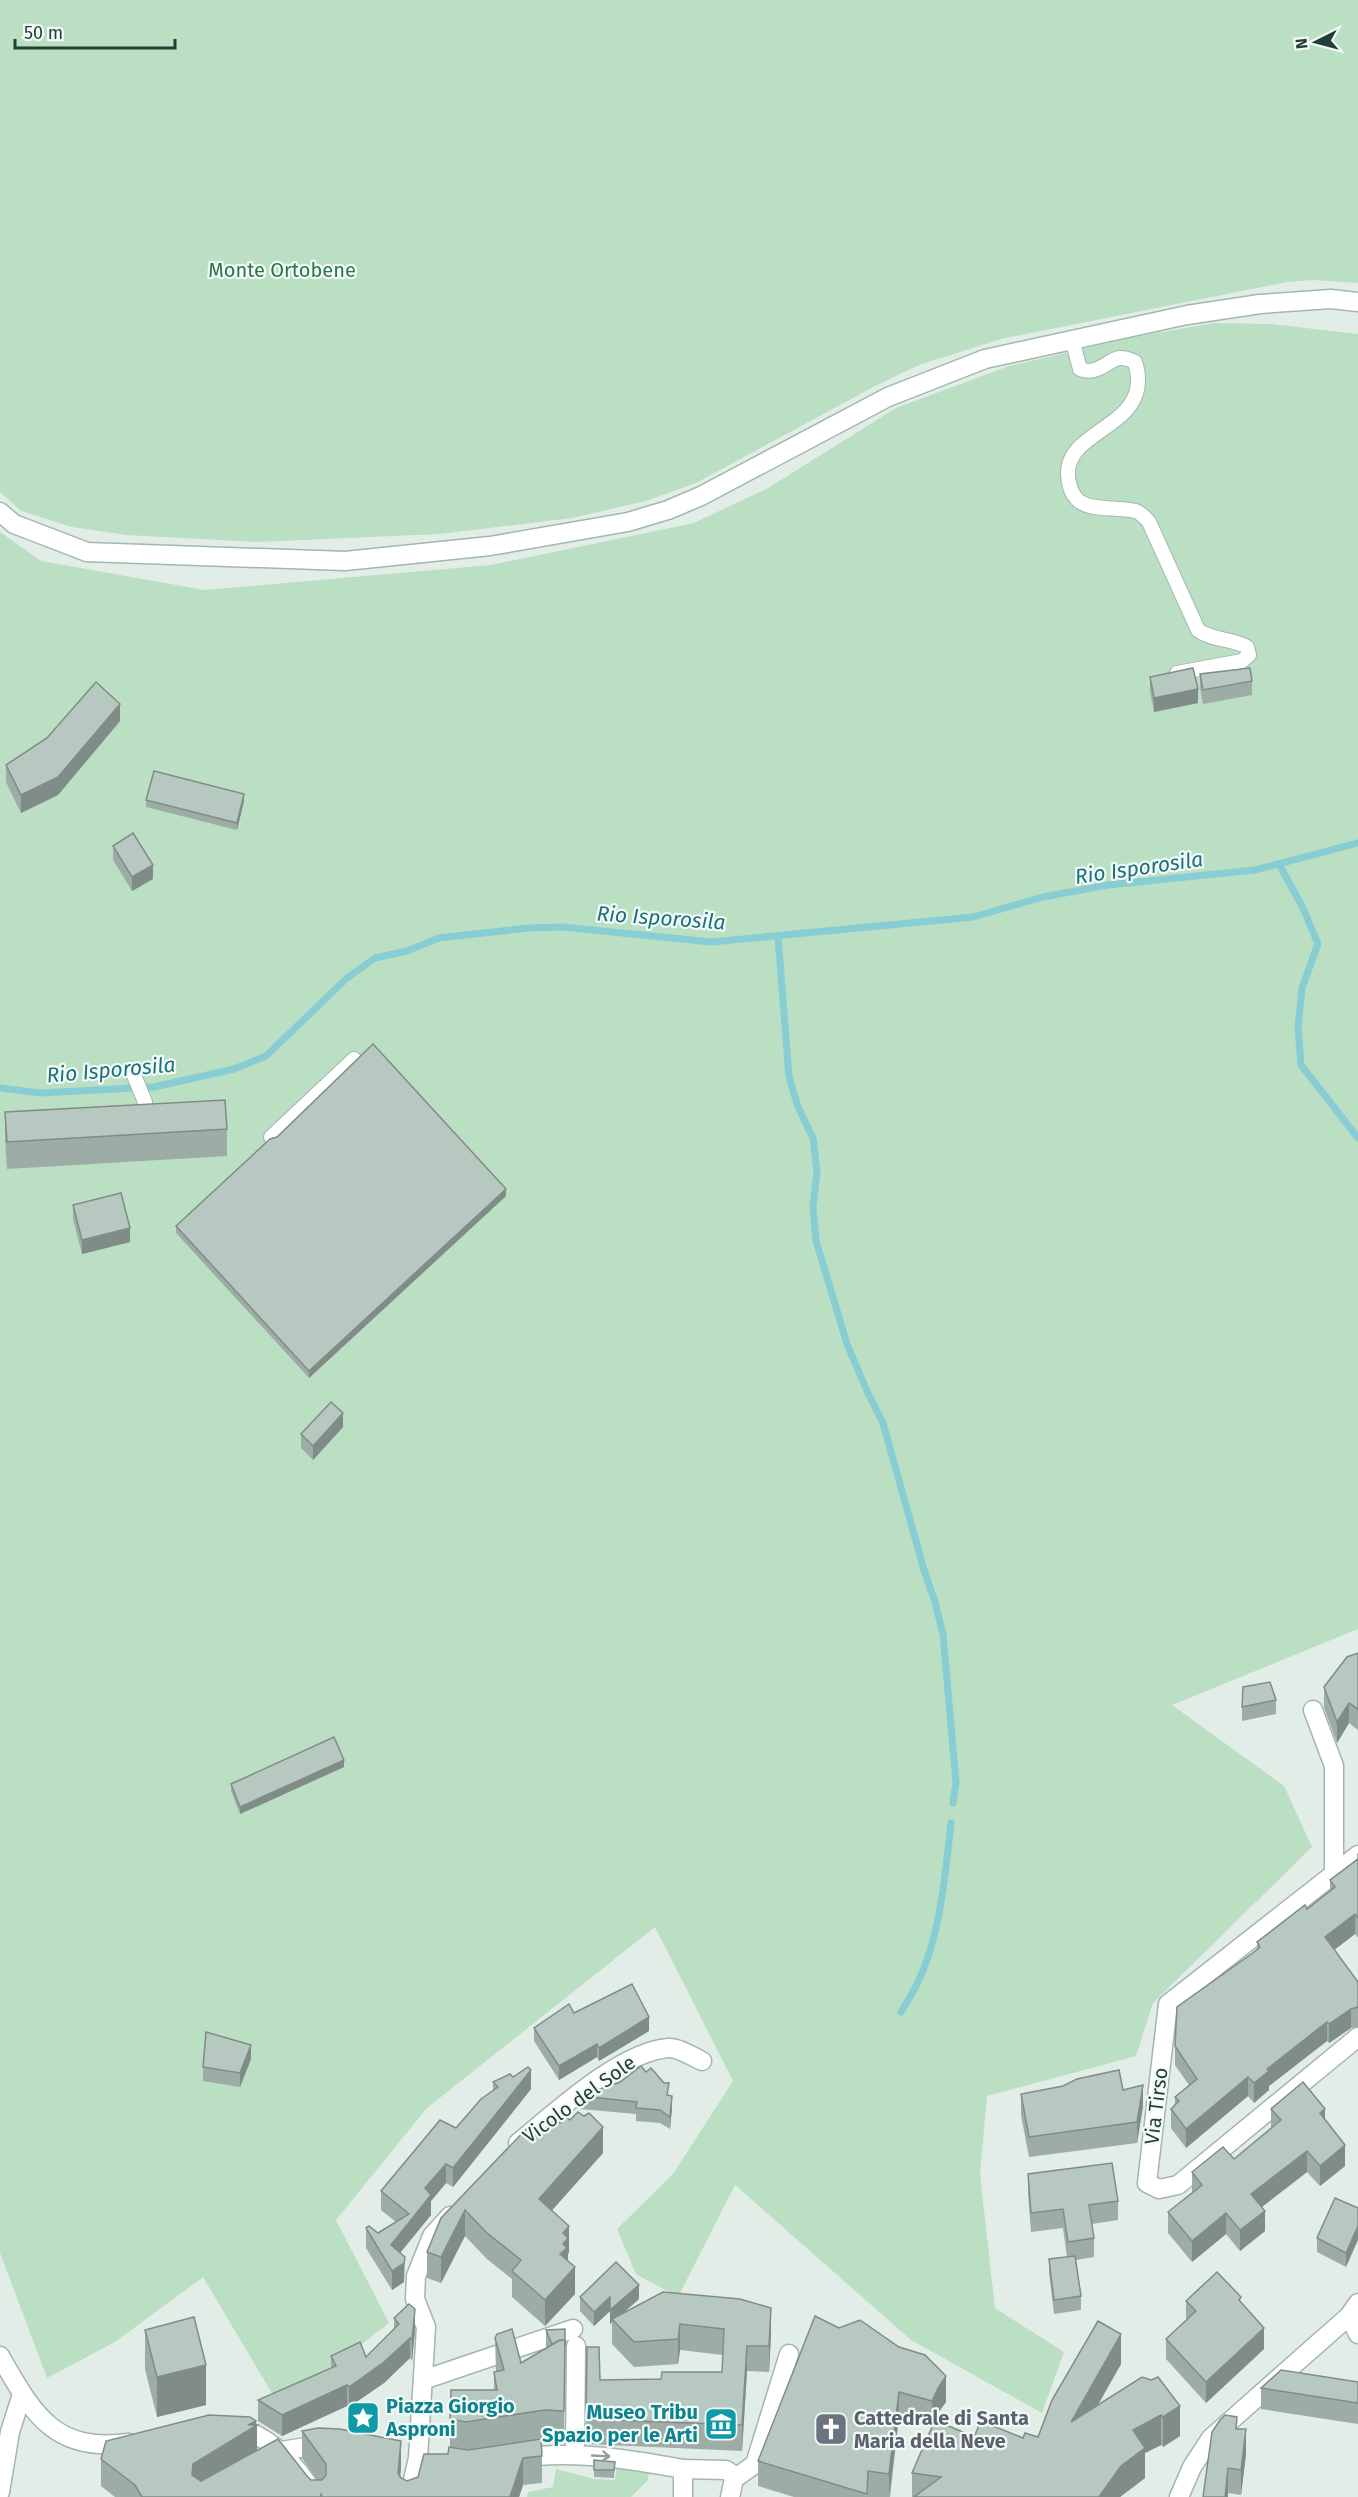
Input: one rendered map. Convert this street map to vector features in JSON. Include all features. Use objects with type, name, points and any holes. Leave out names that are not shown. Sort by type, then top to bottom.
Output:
[{"type":"street","points":[[0,512],[14,524],[87,552],[206,558],[345,561],[490,546],[628,522],[668,510],[701,496],[888,397],[985,359],[1187,315],[1260,304],[1331,299],[1358,302]]},
{"type":"street","points":[[1313,1710],[1334,1766],[1334,1873]]},
{"type":"street","name":"Via Tirso","points":[[1358,1855],[1168,2004],[1147,2183],[1160,2189],[1178,2186],[1358,2037]]},
{"type":"street","name":"Vicolo del Sole","points":[[505,2158],[554,2113],[638,2054],[671,2047],[702,2061]]},
{"type":"street","points":[[409,2497],[418,2458],[426,2327],[415,2299],[416,2276],[432,2236],[464,2200]]},
{"type":"street","points":[[1353,2309],[1358,2334]]},
{"type":"street","points":[[1179,2497],[1192,2467],[1211,2438],[1353,2309]]},
{"type":"street","points":[[423,2380],[575,2338],[574,2455]]},
{"type":"street","points":[[732,2488],[755,2464],[789,2354]]},
{"type":"street","points":[[0,2356],[22,2394],[41,2420],[58,2432],[76,2440],[116,2444],[147,2440]]},
{"type":"street","points":[[1,2481],[10,2432],[22,2394]]},
{"type":"street","points":[[214,2426],[225,2425],[244,2430],[281,2451],[301,2473],[316,2497]]},
{"type":"street","points":[[254,2466],[281,2451],[317,2444],[341,2445]]},
{"type":"street","points":[[396,2454],[437,2461]]},
{"type":"street","points":[[501,2461],[547,2454],[606,2456],[683,2469],[726,2470],[732,2474],[732,2488]]},
{"type":"street","points":[[683,2469],[683,2497]]},
{"type":"lane","points":[[1072,339],[1080,369],[1093,371],[1114,359],[1126,357],[1135,362],[1138,372],[1138,387],[1131,406],[1077,450],[1067,465],[1068,482],[1075,498],[1085,506],[1138,511],[1149,522],[1198,630],[1208,638],[1236,641],[1247,646],[1249,655],[1242,661],[1163,675]]},
{"type":"lane","points":[[271,1137],[354,1059]]},
{"type":"lane","points":[[133,1073],[145,1102]]},
{"type":"green space","name":"Monte Ortobene","points":[[0,0],[1358,0],[1358,283],[1313,280],[1287,282],[1001,339],[919,365],[877,385],[696,483],[646,501],[572,518],[439,534],[258,542],[126,535],[72,527],[21,511],[0,492]]},
{"type":"green space","points":[[1214,323],[1271,324],[1358,334],[1358,1629],[1172,1705],[1284,1786],[1312,1847],[1153,2003],[1136,2056],[987,2096],[980,2174],[995,2308],[1064,2352],[1042,2413],[911,2340],[735,2185],[678,2297],[636,2274],[617,2229],[673,2174],[733,2081],[655,1927],[427,2108],[336,2220],[389,2323],[280,2407],[203,2277],[115,2342],[47,2378],[0,2253],[0,532],[41,561],[205,590],[491,565],[694,523],[768,488],[896,408],[1009,366],[1134,337]]},
{"type":"green space","points":[[617,2465],[649,2471],[648,2480],[631,2497],[527,2497],[528,2492],[553,2487],[556,2469],[595,2479],[615,2480]]},
{"type":"building","points":[[1193,668],[1198,689],[1154,698],[1150,677]]},
{"type":"building","points":[[1250,668],[1252,681],[1203,690],[1200,674]]},
{"type":"building","points":[[96,682],[120,704],[58,777],[21,795],[6,765],[47,738]]},
{"type":"building","points":[[154,771],[244,794],[237,823],[146,800]]},
{"type":"building","points":[[133,833],[153,865],[132,877],[113,846]]},
{"type":"building","points":[[373,1044],[506,1189],[309,1371],[176,1226],[270,1139],[277,1137]]},
{"type":"building","points":[[225,1100],[227,1129],[7,1142],[5,1112]]},
{"type":"building","points":[[121,1193],[130,1228],[82,1240],[73,1205]]},
{"type":"building","points":[[331,1402],[343,1413],[313,1446],[301,1434]]},
{"type":"building","points":[[1358,1653],[1358,1709],[1349,1703],[1337,1722],[1324,1687],[1347,1657]]},
{"type":"building","points":[[1270,1682],[1276,1700],[1242,1707],[1243,1687]]},
{"type":"building","points":[[334,1737],[344,1760],[240,1807],[231,1784]]},
{"type":"building","points":[[1358,1859],[1358,1918],[1355,1914],[1325,1937],[1358,1982],[1358,2007],[1351,2009],[1329,2024],[1327,2022],[1267,2069],[1269,2071],[1254,2083],[1248,2077],[1186,2129],[1171,2109],[1179,2101],[1175,2097],[1197,2079],[1175,2046],[1177,2007],[1254,1952],[1260,1947],[1257,1942],[1305,1905],[1307,1909],[1335,1887],[1330,1880]]},
{"type":"building","points":[[632,1984],[649,2017],[599,2048],[597,2044],[559,2066],[534,2028],[569,2004],[574,2013]]},
{"type":"building","points":[[206,2032],[251,2045],[240,2073],[203,2067]]},
{"type":"building","points":[[641,2066],[646,2072],[651,2068],[664,2083],[669,2083],[667,2095],[672,2096],[670,2117],[660,2110],[636,2108],[637,2102],[580,2096],[620,2082]]},
{"type":"building","points":[[528,2067],[531,2070],[453,2168],[446,2164],[425,2188],[431,2195],[391,2245],[405,2257],[404,2263],[392,2271],[366,2228],[369,2226],[378,2233],[409,2214],[381,2191],[440,2120],[456,2128],[481,2099],[498,2087],[493,2082],[510,2074],[513,2077]]},
{"type":"building","points":[[1119,2070],[1123,2090],[1143,2085],[1137,2122],[1029,2137],[1021,2094],[1063,2086],[1077,2079]]},
{"type":"building","points":[[1303,2082],[1325,2109],[1320,2113],[1345,2145],[1320,2166],[1307,2151],[1251,2194],[1265,2211],[1240,2230],[1226,2213],[1192,2241],[1168,2212],[1202,2185],[1192,2172],[1223,2147],[1234,2159],[1281,2120],[1271,2109]]},
{"type":"building","points":[[578,2112],[584,2116],[589,2113],[603,2127],[539,2199],[569,2226],[563,2233],[568,2238],[563,2244],[567,2248],[560,2254],[575,2267],[545,2300],[512,2271],[521,2260],[487,2233],[465,2210],[441,2257],[427,2252],[441,2218],[530,2125],[540,2133],[555,2119],[560,2123],[566,2117],[570,2120]]},
{"type":"building","points":[[1112,2163],[1118,2201],[1089,2205],[1094,2238],[1068,2242],[1063,2209],[1031,2213],[1028,2174]]},
{"type":"building","points":[[1335,2198],[1358,2208],[1358,2226],[1346,2253],[1317,2238]]},
{"type":"building","points":[[1075,2256],[1081,2296],[1054,2300],[1049,2259]]},
{"type":"building","points":[[616,2262],[639,2285],[610,2310],[610,2297],[594,2312],[580,2297]]},
{"type":"building","points":[[1217,2272],[1241,2297],[1239,2300],[1264,2328],[1206,2382],[1166,2339],[1196,2311],[1186,2301]]},
{"type":"building","points":[[663,2292],[740,2299],[771,2308],[769,2346],[747,2346],[742,2425],[586,2419],[587,2347],[599,2347],[600,2380],[661,2379],[662,2372],[722,2372],[724,2329],[680,2324],[678,2339],[634,2342],[612,2319]]},
{"type":"building","points":[[409,2304],[415,2309],[412,2340],[410,2338],[384,2362],[349,2387],[347,2385],[282,2415],[258,2400],[336,2366],[331,2356],[360,2342],[366,2357],[399,2324],[394,2318]]},
{"type":"building","name":"Cattedrale di Santa Maria della Neve","points":[[815,2316],[839,2328],[860,2320],[899,2347],[925,2355],[946,2376],[932,2401],[899,2392],[889,2474],[868,2471],[867,2494],[758,2461]]},
{"type":"building","points":[[194,2317],[206,2365],[157,2377],[145,2330]]},
{"type":"building","points":[[1098,2321],[1121,2334],[1071,2422],[1142,2377],[1151,2380],[1158,2377],[1180,2406],[1163,2417],[1161,2415],[1133,2430],[1145,2448],[1121,2466],[1099,2497],[914,2497],[941,2477],[912,2473],[935,2420],[974,2437],[981,2421],[1023,2438],[1025,2433],[1038,2437],[1052,2400]]},
{"type":"building","points":[[512,2329],[521,2363],[560,2340],[565,2340],[564,2411],[545,2410],[466,2422],[450,2419],[451,2390],[497,2390],[494,2372],[504,2370],[495,2338],[497,2334]]},
{"type":"building","points":[[565,2329],[565,2340],[552,2344],[546,2330]]},
{"type":"building","points":[[1281,2370],[1358,2382],[1358,2403],[1261,2388]]},
{"type":"building","points":[[209,2415],[250,2417],[256,2421],[248,2425],[257,2425],[193,2464],[192,2475],[201,2481],[278,2439],[311,2480],[322,2480],[326,2475],[326,2464],[302,2431],[318,2428],[340,2429],[401,2441],[398,2473],[407,2481],[418,2477],[424,2454],[448,2454],[449,2447],[468,2450],[541,2439],[542,2456],[523,2458],[510,2497],[322,2497],[321,2493],[321,2497],[142,2497],[135,2485],[101,2459],[106,2441]]},
{"type":"building","points":[[1225,2415],[1237,2417],[1236,2429],[1246,2429],[1241,2470],[1228,2468],[1225,2497],[1203,2497],[1212,2432]]},
{"type":"building","points":[[594,2460],[615,2462],[614,2470],[594,2470]]},
{"type":"waterway","name":"Rio Isporosila","points":[[0,1088],[40,1093],[154,1087],[234,1069],[266,1056],[347,978],[375,958],[407,951],[439,938],[529,928],[563,927],[711,942],[973,917],[1043,897],[1108,885],[1255,870],[1358,843]]},
{"type":"waterway","points":[[1279,864],[1303,908],[1318,944],[1302,988],[1298,1027],[1301,1065],[1358,1138]]},
{"type":"waterway","points":[[778,936],[789,1077],[798,1107],[813,1138],[817,1172],[813,1207],[816,1241],[847,1344],[883,1423],[943,1634],[956,1783],[953,1803]]},
{"type":"waterway","points":[[901,2012],[919,1980],[932,1943],[941,1903],[951,1823]]},
{"type":"place","name":"Piazza Giorgio Asproni","points":[[363,2418]]},
{"type":"place","name":"Museo Tribu Spazio per le Arti","points":[[721,2424]]},
{"type":"place","name":"Cattedrale di Santa Maria della Neve","points":[[831,2429]]}]
